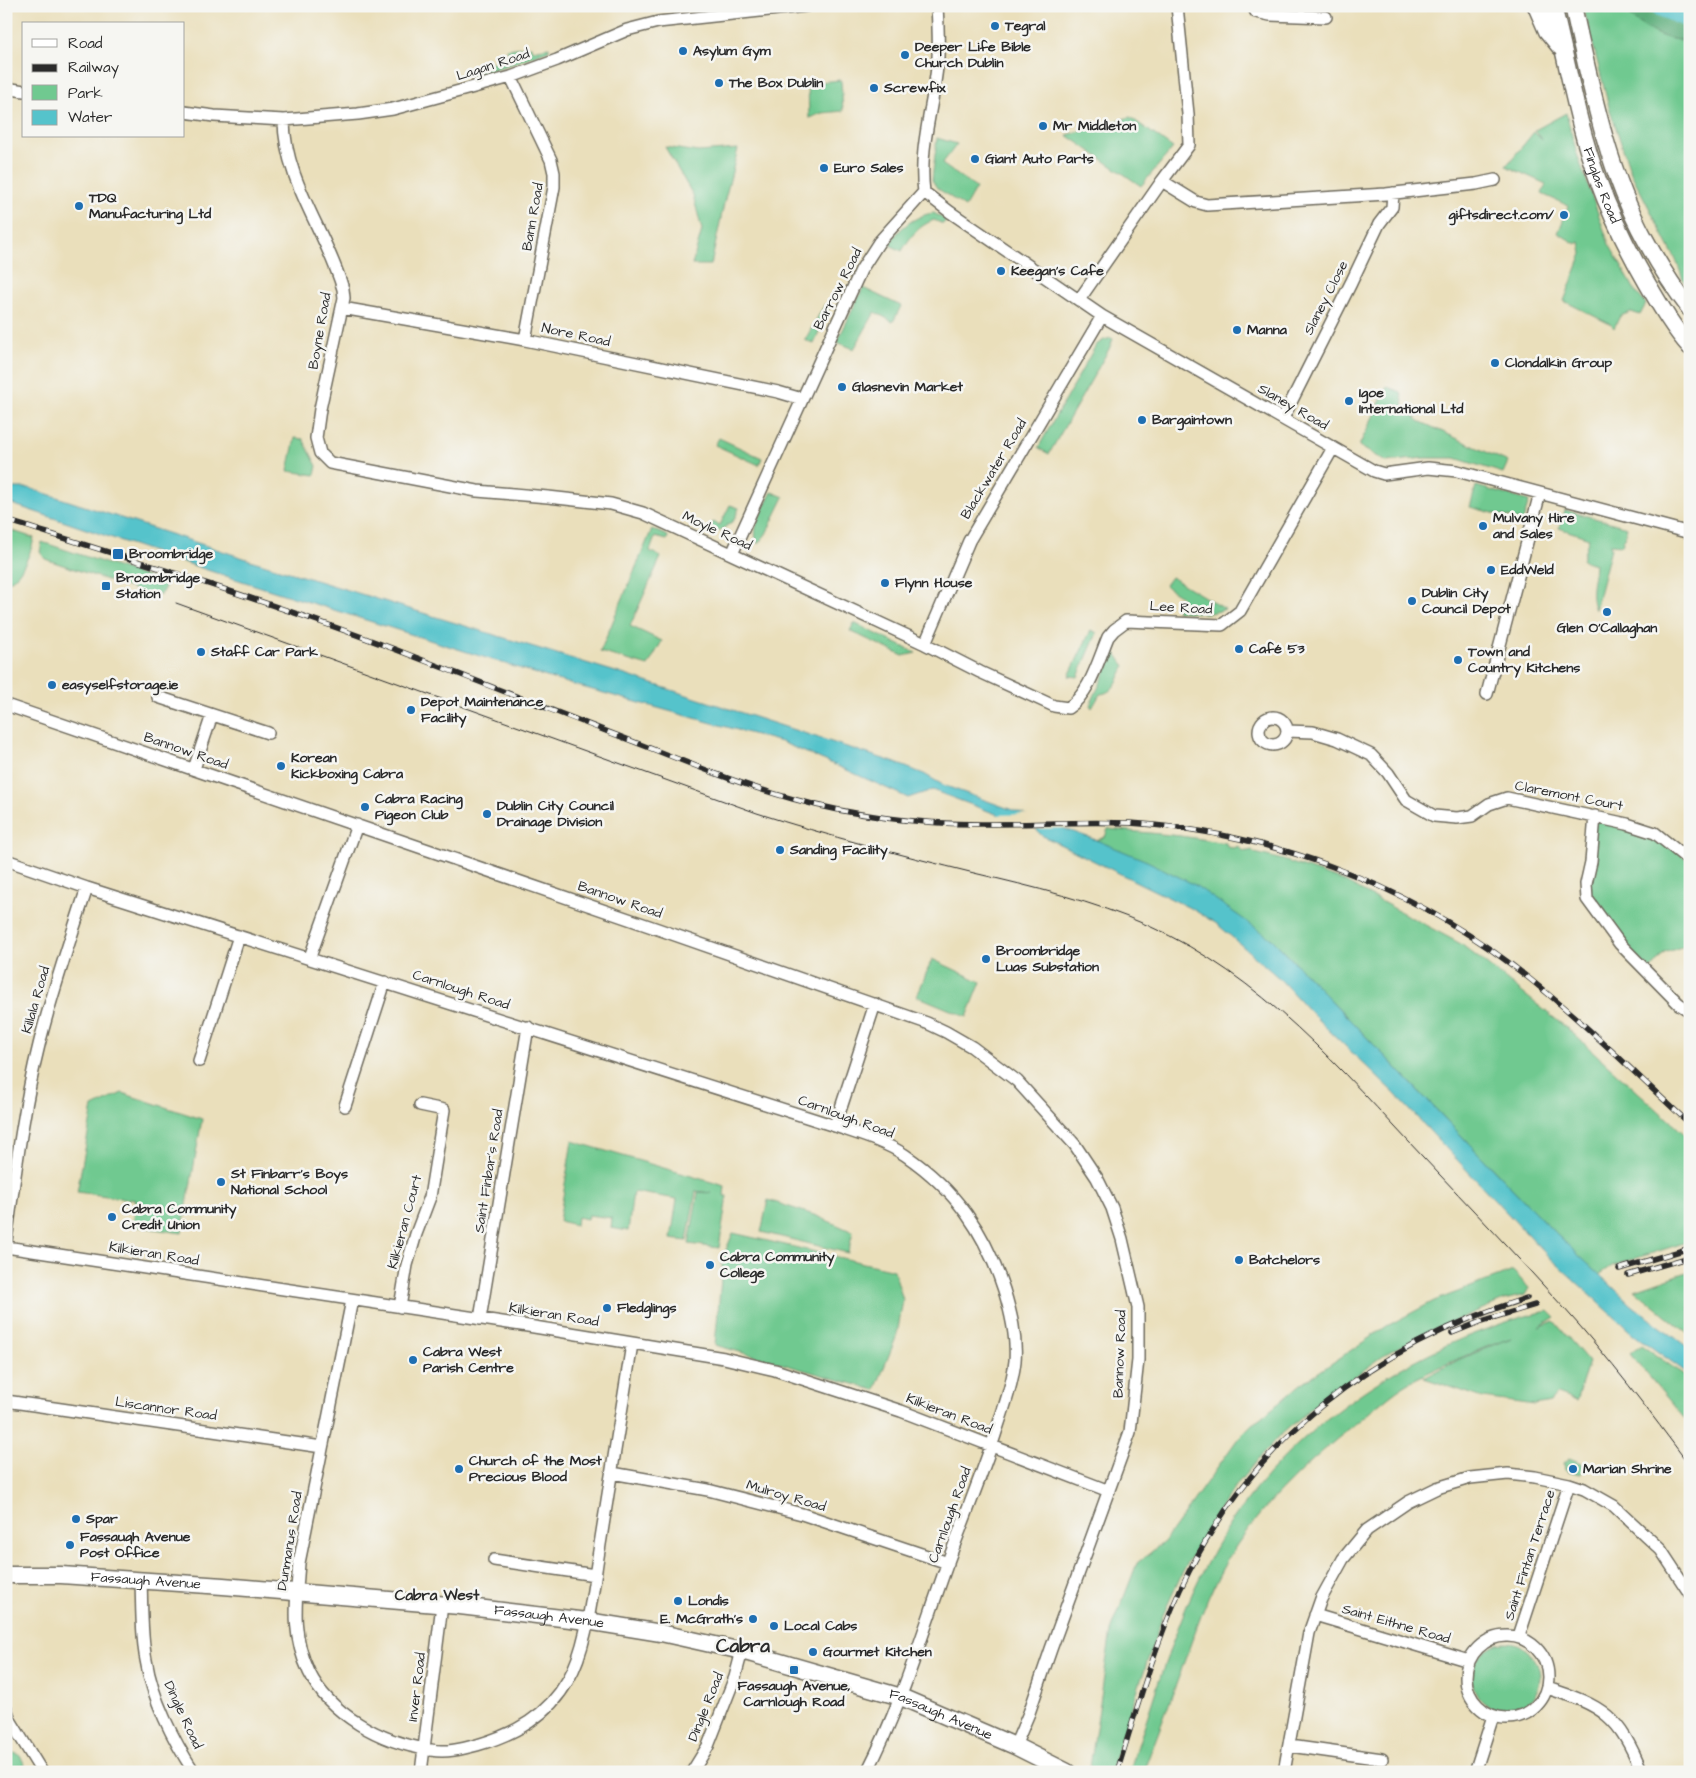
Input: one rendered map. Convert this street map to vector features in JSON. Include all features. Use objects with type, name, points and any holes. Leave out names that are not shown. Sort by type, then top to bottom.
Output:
[{"type":"street","name":"Lagan Road","points":[[185,112],[214,116],[284,120],[393,109],[511,76],[557,60],[627,30],[658,22],[806,6]]},
{"type":"street","points":[[924,192],[923,158],[938,58],[939,36],[936,6]]},
{"type":"street","points":[[1079,300],[1189,145],[1188,114],[1177,6]]},
{"type":"street","points":[[1253,6],[1256,12],[1270,15],[1326,17]]},
{"type":"street","points":[[1536,6],[1548,30],[1563,51]]},
{"type":"street","name":"Finglas Road","points":[[1553,6],[1583,132],[1597,179],[1611,215],[1635,263],[1662,309],[1690,347]]},
{"type":"street","name":"Finglas Road","points":[[1573,6],[1604,135],[1622,187],[1644,237],[1671,284],[1690,310]]},
{"type":"street","name":"Bann Road","points":[[511,76],[551,160],[554,172],[554,187],[525,340]]},
{"type":"street","points":[[6,88],[22,91]]},
{"type":"street","name":"Boyne Road","points":[[284,120],[284,133],[290,162],[340,279],[344,298],[320,409],[316,438],[320,453],[330,463]]},
{"type":"street","points":[[1162,181],[1196,202],[1207,205],[1393,193],[1476,184],[1494,180]]},
{"type":"street","name":"Slaney Road","points":[[924,192],[950,212],[1102,316],[1374,471],[1384,474],[1428,468],[1457,471],[1690,533]]},
{"type":"street","name":"Barrow Road","points":[[732,554],[861,270],[879,242],[924,192]]},
{"type":"street","name":"Slaney Close","points":[[1283,418],[1379,224],[1392,207],[1393,193]]},
{"type":"street","name":"Nore Road","points":[[342,308],[525,340],[778,392],[802,399]]},
{"type":"street","name":"Blackwater Road","points":[[925,644],[969,541],[1102,316]]},
{"type":"street","name":"Lee Road","points":[[1068,708],[1084,694],[1108,637],[1114,630],[1126,622],[1222,625],[1240,611],[1333,448]]},
{"type":"street","name":"Moyle Road","points":[[330,463],[476,491],[611,504],[643,513],[1054,706],[1068,708]]},
{"type":"street","points":[[1487,694],[1540,493]]},
{"type":"street","points":[[158,696],[268,733]]},
{"type":"street","name":"Bannow Road","points":[[6,705],[927,1023],[972,1047],[1017,1081],[1075,1145],[1097,1178],[1108,1200],[1122,1238],[1130,1269],[1138,1308],[1139,1334],[1130,1432],[1029,1713],[1015,1746]]},
{"type":"street","points":[[194,769],[212,715]]},
{"type":"street","name":"Claremont Court","points":[[1287,731],[1313,732],[1337,739],[1371,755],[1388,773],[1406,800],[1434,816],[1457,818],[1472,816],[1489,804],[1506,798],[1595,816],[1654,833],[1690,861]]},
{"type":"street","points":[[1595,816],[1586,884],[1587,899],[1620,944],[1679,1004],[1690,1011]]},
{"type":"street","points":[[310,957],[357,825]]},
{"type":"street","name":"Carnlough Road","points":[[6,860],[87,888],[310,957],[835,1126],[904,1154],[938,1181],[975,1224],[998,1270],[1009,1305],[1015,1340],[1014,1362],[1006,1402],[901,1698],[882,1742],[866,1772]]},
{"type":"street","name":"Killala Road","points":[[6,1241],[23,1122],[39,1045],[62,964],[87,888]]},
{"type":"street","points":[[198,1061],[239,936]]},
{"type":"street","points":[[345,1106],[385,982]]},
{"type":"street","points":[[835,1126],[874,1004]]},
{"type":"street","name":"Saint Finbar's Road","points":[[480,1319],[528,1027]]},
{"type":"street","name":"Kilkieran Court","points":[[400,1307],[407,1266],[416,1234],[430,1197],[444,1110],[420,1105]]},
{"type":"street","name":"Kilkieran Road","points":[[6,1247],[724,1358],[775,1370],[901,1411],[1109,1491]]},
{"type":"street","name":"Dunmanus Road","points":[[352,1300],[299,1563],[295,1620],[300,1647],[309,1673],[325,1698],[345,1715],[387,1739],[431,1750],[449,1751],[489,1742],[522,1728],[540,1716],[554,1700],[568,1681],[576,1665],[587,1622],[632,1344]]},
{"type":"street","name":"Liscannor Road","points":[[6,1401],[322,1447]]},
{"type":"street","name":"Mulroy Road","points":[[612,1473],[708,1490],[792,1512],[948,1563]]},
{"type":"street","points":[[1284,1772],[1309,1633],[1321,1599],[1343,1559],[1357,1541],[1367,1530],[1408,1502],[1459,1480],[1488,1475],[1508,1474],[1535,1477],[1569,1484],[1614,1506],[1638,1526],[1661,1550],[1690,1594]]},
{"type":"street","name":"Saint Fintan Terrace","points":[[1519,1636],[1569,1484]]},
{"type":"street","points":[[494,1560],[595,1575]]},
{"type":"street","name":"Fassaugh Avenue","points":[[6,1575],[60,1575],[141,1580],[442,1605],[587,1622],[661,1633],[742,1651],[829,1675],[901,1698],[1015,1746],[1067,1772]]},
{"type":"street","name":"Dingle Road","points":[[141,1580],[145,1659],[153,1689],[176,1741],[194,1772]]},
{"type":"street","name":"Inver Road","points":[[421,1772],[442,1605]]},
{"type":"street","name":"Saint Eithne Road","points":[[1315,1615],[1469,1660]]},
{"type":"street","points":[[1519,1636],[1526,1639],[1541,1653],[1546,1665],[1547,1688],[1540,1701],[1531,1710],[1520,1716],[1507,1718],[1493,1716],[1482,1710],[1473,1700],[1467,1688],[1466,1674],[1469,1660],[1485,1642],[1496,1637],[1519,1636]]},
{"type":"street","name":"Dingle Road","points":[[692,1772],[708,1746],[735,1677],[742,1651]]},
{"type":"street","points":[[1547,1688],[1587,1702],[1605,1713],[1625,1734],[1642,1772]]},
{"type":"street","points":[[1475,1772],[1493,1716]]},
{"type":"street","points":[[7,1717],[42,1772]]},
{"type":"street","points":[[1290,1746],[1382,1759]]},
{"type":"green space","points":[[1583,6],[1690,6],[1690,289],[1684,282],[1676,260],[1631,173],[1609,107]]},
{"type":"green space","points":[[1619,6],[1690,6],[1690,40],[1669,38],[1651,31],[1634,20]]},
{"type":"green space","points":[[531,46],[532,50],[549,47],[549,50],[512,64],[470,76],[469,69],[482,68],[483,63],[510,61],[507,49]]},
{"type":"green space","points":[[841,80],[843,111],[822,113],[809,118],[808,83]]},
{"type":"green space","points":[[1566,113],[1577,154],[1609,244],[1636,292],[1646,304],[1640,315],[1631,312],[1620,316],[1614,328],[1610,324],[1564,301],[1582,254],[1580,242],[1576,244],[1558,233],[1569,206],[1542,194],[1546,184],[1506,166],[1534,132],[1542,140],[1535,130]]},
{"type":"green space","points":[[1130,117],[1173,148],[1141,186],[1067,135]]},
{"type":"green space","points":[[937,138],[957,144],[942,164],[976,188],[965,207],[937,188],[932,180]]},
{"type":"green space","points":[[665,147],[698,152],[738,149],[711,265],[692,265],[702,230],[693,195]]},
{"type":"green space","points":[[934,213],[946,220],[943,224],[934,220],[923,225],[911,237],[902,251],[890,245],[897,234],[908,224],[921,216]]},
{"type":"green space","points":[[863,288],[901,306],[893,322],[875,312],[854,349],[837,342]]},
{"type":"green space","points":[[825,304],[830,307],[814,344],[805,340]]},
{"type":"green space","points":[[1111,338],[1113,339],[1109,349],[1049,454],[1038,448],[1096,345]]},
{"type":"green space","points":[[1387,387],[1401,392],[1404,407],[1419,421],[1508,462],[1503,473],[1455,458],[1424,458],[1386,462],[1359,446]]},
{"type":"green space","points":[[295,438],[303,439],[317,466],[315,475],[288,471]]},
{"type":"green space","points":[[719,438],[762,458],[759,465],[715,445]]},
{"type":"green space","points":[[1476,486],[1529,501],[1523,521],[1470,507]]},
{"type":"green space","points":[[772,492],[784,497],[766,534],[758,544],[755,532],[762,511]]},
{"type":"green space","points":[[730,505],[739,508],[734,520],[720,531],[710,530],[713,522],[720,525]]},
{"type":"green space","points":[[1565,510],[1627,527],[1622,545],[1610,544],[1611,548],[1595,610],[1592,593],[1595,564],[1582,560],[1589,538],[1559,528]]},
{"type":"green space","points":[[652,529],[668,536],[667,540],[655,537],[650,551],[661,557],[630,626],[662,641],[648,666],[600,652]]},
{"type":"green space","points":[[10,530],[34,538],[31,550],[22,569],[8,582]]},
{"type":"green space","points":[[42,542],[162,582],[165,587],[161,594],[148,594],[45,559],[40,552]]},
{"type":"green space","points":[[1171,577],[1225,609],[1207,613],[1176,611],[1182,598],[1165,585]]},
{"type":"green space","points":[[854,623],[916,653],[903,656],[850,631]]},
{"type":"green space","points":[[1091,630],[1097,633],[1078,677],[1069,676]]},
{"type":"green space","points":[[1115,652],[1125,666],[1113,688],[1100,694],[1092,708],[1090,705]]},
{"type":"green space","points":[[1595,816],[1655,833],[1690,861],[1688,927],[1690,944],[1664,953],[1648,973],[1587,899]]},
{"type":"green space","points":[[1108,829],[1181,836],[1226,843],[1227,847],[1234,848],[1238,846],[1244,851],[1252,850],[1255,853],[1283,860],[1341,880],[1461,944],[1568,1029],[1690,1139],[1690,1241],[1612,1266],[1599,1275],[1556,1234],[1273,940],[1096,840],[1105,837]]},
{"type":"green space","points":[[932,959],[981,982],[967,1017],[917,996]]},
{"type":"green space","points":[[122,1093],[202,1119],[182,1233],[133,1226],[136,1200],[77,1192],[93,1107]]},
{"type":"green space","points":[[572,1141],[725,1186],[724,1196],[727,1196],[719,1248],[689,1244],[698,1192],[711,1193],[696,1191],[687,1241],[671,1239],[677,1199],[633,1192],[628,1231],[611,1228],[612,1218],[588,1215],[587,1219],[577,1217],[576,1225],[559,1221]]},
{"type":"green space","points":[[768,1200],[817,1216],[853,1232],[848,1253],[761,1232]]},
{"type":"green space","points":[[733,1233],[894,1270],[903,1300],[897,1335],[875,1390],[715,1345],[723,1257]]},
{"type":"green space","points":[[1513,1271],[1529,1288],[1525,1295],[1504,1300],[1432,1330],[1389,1352],[1316,1404],[1274,1441],[1238,1483],[1216,1515],[1183,1571],[1163,1615],[1110,1772],[1096,1772],[1090,1767],[1111,1631],[1137,1563],[1164,1542],[1239,1437],[1301,1384],[1387,1326],[1434,1301]]},
{"type":"green space","points":[[1690,1271],[1690,1335],[1635,1290]]},
{"type":"green space","points":[[1549,1311],[1555,1317],[1539,1327],[1554,1321],[1589,1362],[1576,1401],[1557,1394],[1550,1402],[1535,1405],[1483,1398],[1424,1378],[1460,1359],[1511,1338],[1464,1356],[1429,1372],[1390,1395],[1302,1470],[1245,1533],[1216,1581],[1205,1606],[1143,1772],[1129,1772],[1177,1631],[1200,1576],[1237,1514],[1264,1480],[1294,1448],[1327,1419],[1362,1393],[1399,1370],[1437,1350],[1476,1333],[1521,1317]]},
{"type":"green space","points":[[1641,1345],[1690,1379],[1690,1425],[1630,1354]]},
{"type":"green space","points":[[1569,1458],[1582,1463],[1584,1469],[1580,1475],[1564,1470],[1563,1463]]},
{"type":"green space","points":[[1506,1643],[1519,1646],[1530,1653],[1537,1664],[1540,1677],[1537,1690],[1530,1701],[1519,1708],[1506,1711],[1493,1708],[1482,1701],[1475,1690],[1472,1677],[1475,1664],[1482,1653],[1493,1646]]},
{"type":"green space","points":[[6,1752],[20,1755],[28,1772],[6,1772]]},
{"type":"water","points":[[6,488],[29,488],[253,561],[619,673],[893,762],[924,774],[943,785],[1096,840],[1147,861],[1195,885],[1273,940],[1556,1234],[1632,1305],[1690,1349],[1690,1375],[1633,1334],[1545,1253],[1394,1093],[1312,1014],[1279,978],[1217,924],[1194,910],[1041,835],[1036,829],[932,790],[908,798],[781,742],[553,679],[207,570],[6,502]]},
{"type":"pier","points":[[1031,814],[1070,828],[1030,829],[995,815]]},
{"type":"waterway","points":[[1661,6],[1690,18]]},
{"type":"tram line","points":[[176,603],[757,813],[865,845],[1041,889],[1085,902],[1128,917],[1190,947],[1228,971],[1263,998],[1330,1058],[1581,1327],[1629,1385],[1690,1466]]},
{"type":"railway","points":[[6,520],[212,585],[365,638],[715,773],[793,799],[842,811],[892,819],[942,823],[1113,822],[1181,828],[1232,837],[1282,850],[1331,866],[1379,886],[1425,909],[1470,935],[1512,965],[1580,1022],[1690,1124]]},
{"type":"railway","points":[[1619,1269],[1690,1248]]},
{"type":"railway","points":[[1628,1275],[1690,1257]]},
{"type":"railway","points":[[1117,1772],[1138,1703],[1180,1590],[1209,1536],[1242,1488],[1280,1444],[1322,1406],[1368,1372],[1417,1343],[1470,1318],[1527,1298]]},
{"type":"railway","points":[[1452,1333],[1482,1321],[1535,1305]]},
{"type":"place","name":"Tegral","points":[[995,26]]},
{"type":"place","name":"Asylum Gym","points":[[683,51]]},
{"type":"place","name":"Deeper Life Bible Church Dublin","points":[[905,55]]},
{"type":"place","name":"The Box Dublin","points":[[719,83]]},
{"type":"place","name":"Screwfix","points":[[874,88]]},
{"type":"place","name":"Mr Middleton","points":[[1043,126]]},
{"type":"place","name":"Giant Auto Parts","points":[[975,159]]},
{"type":"place","name":"Euro Sales","points":[[824,168]]},
{"type":"place","name":"TDQ Manufacturing Ltd","points":[[79,206]]},
{"type":"place","name":"giftsdirect.com/","points":[[1564,215]]},
{"type":"place","name":"Keegan's Cafe","points":[[1001,271]]},
{"type":"place","name":"Manna","points":[[1237,330]]},
{"type":"place","name":"Clondalkin Group","points":[[1495,363]]},
{"type":"place","name":"Glasnevin Market","points":[[842,387]]},
{"type":"place","name":"Igoe International Ltd","points":[[1349,401]]},
{"type":"place","name":"Bargaintown","points":[[1142,420]]},
{"type":"place","name":"Mulvany Hire and Sales","points":[[1483,526]]},
{"type":"place","name":"Broombridge","points":[[118,554]]},
{"type":"place","name":"EddWeld","points":[[1491,570]]},
{"type":"place","name":"Flynn House","points":[[885,583]]},
{"type":"place","name":"Broombridge Station","points":[[106,586]]},
{"type":"place","name":"Dublin City Council Depot","points":[[1412,601]]},
{"type":"place","name":"Glen O'Callaghan","points":[[1607,612]]},
{"type":"place","name":"Café 53","points":[[1239,649]]},
{"type":"place","name":"Staff Car Park","points":[[201,652]]},
{"type":"place","name":"Town and Country Kitchens","points":[[1458,660]]},
{"type":"place","name":"easyselfstorage.ie","points":[[52,685]]},
{"type":"place","name":"Depot Maintenance Facility","points":[[411,710]]},
{"type":"place","name":"Korean Kickboxing Cabra","points":[[281,766]]},
{"type":"place","name":"Cabra Racing Pigeon Club","points":[[365,807]]},
{"type":"place","name":"Dublin City Council Drainage Division","points":[[487,814]]},
{"type":"place","name":"Sanding Facility","points":[[780,850]]},
{"type":"place","name":"Broombridge Luas Substation","points":[[986,959]]},
{"type":"place","name":"St Finbarr’s Boys National School","points":[[221,1182]]},
{"type":"place","name":"Cabra Community Credit Union","points":[[112,1217]]},
{"type":"place","name":"Batchelors","points":[[1239,1260]]},
{"type":"place","name":"Cabra Community College","points":[[710,1265]]},
{"type":"place","name":"Fledglings","points":[[607,1308]]},
{"type":"place","name":"Cabra West Parish Centre","points":[[413,1360]]},
{"type":"place","name":"Church of the Most Precious Blood","points":[[459,1469]]},
{"type":"place","name":"Marian Shrine","points":[[1573,1469]]},
{"type":"place","name":"Spar","points":[[76,1519]]},
{"type":"place","name":"Fassaugh Avenue Post Office","points":[[70,1545]]},
{"type":"place","name":"Londis","points":[[678,1601]]},
{"type":"place","name":"E. McGrath’s","points":[[753,1619]]},
{"type":"place","name":"Local Cabs","points":[[774,1626]]},
{"type":"place","name":"Gourmet Kitchen","points":[[813,1652]]},
{"type":"place","name":"Fassaugh Avenue, Carnlough Road","points":[[794,1670]]},
{"type":"district","name":"Cabra West","points":[[437,1595]]},
{"type":"district","name":"Cabra","points":[[743,1646]]}]
